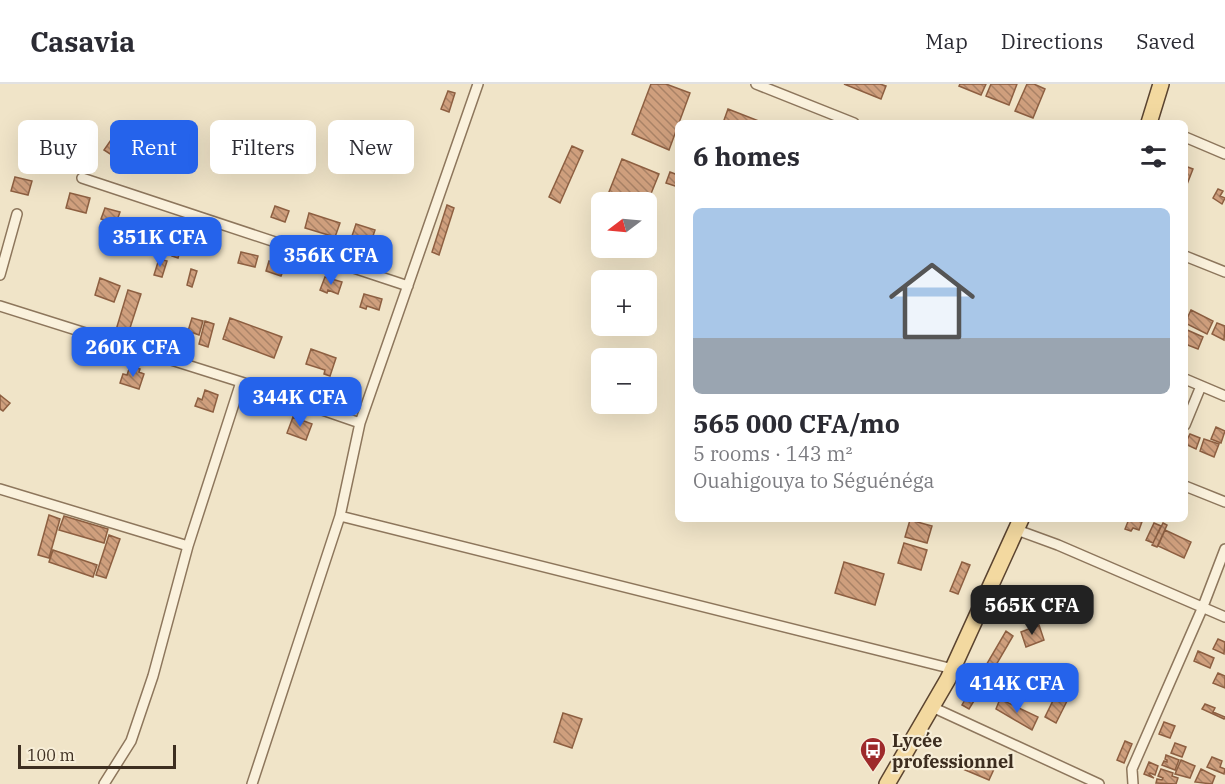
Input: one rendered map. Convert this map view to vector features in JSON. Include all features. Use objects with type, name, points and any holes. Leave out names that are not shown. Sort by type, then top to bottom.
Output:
[{"type":"main road","points":[[1151,120],[1161,84]]},
{"type":"main road","points":[[887,784],[953,669],[1019,525]]},
{"type":"street","points":[[252,784],[340,516],[360,423],[478,84]]},
{"type":"street","points":[[756,84],[846,120]]},
{"type":"street","points":[[1188,138],[1225,154]]},
{"type":"street","points":[[81,178],[408,286]]},
{"type":"street","points":[[0,275],[17,214]]},
{"type":"street","points":[[1188,257],[1225,272]]},
{"type":"street","points":[[0,306],[241,381],[360,423]]},
{"type":"street","points":[[1188,380],[1225,396]]},
{"type":"street","points":[[104,784],[131,741],[153,676],[188,546],[241,381]]},
{"type":"street","points":[[1188,418],[1201,386]]},
{"type":"street","points":[[1188,487],[1225,502]]},
{"type":"street","points":[[0,489],[188,546]]},
{"type":"street","points":[[340,516],[953,669]]},
{"type":"street","points":[[1019,525],[1058,545],[1225,617]]},
{"type":"street","points":[[1133,784],[1132,770],[1202,609],[1225,549]]},
{"type":"street","points":[[932,707],[1099,784]]},
{"type":"building","points":[[651,84],[666,84],[690,93],[680,120],[675,120],[675,134],[669,150],[632,134]]},
{"type":"building","points":[[844,84],[880,84],[886,86],[881,99]]},
{"type":"building","points":[[960,84],[986,84],[981,95],[959,86]]},
{"type":"building","points":[[991,84],[1017,84],[1009,105],[986,96]]},
{"type":"building","points":[[1027,84],[1034,84],[1045,89],[1033,118],[1015,111]]},
{"type":"building","points":[[448,91],[455,93],[449,112],[441,109]]},
{"type":"building","points":[[728,109],[756,120],[724,120]]},
{"type":"building","points":[[110,141],[110,154],[104,150]]},
{"type":"building","points":[[572,146],[583,151],[560,203],[549,197]]},
{"type":"building","points":[[622,159],[659,174],[652,192],[609,192]]},
{"type":"building","points":[[1188,167],[1193,169],[1188,182]]},
{"type":"building","points":[[670,172],[675,174],[675,186],[666,183]]},
{"type":"building","points":[[15,177],[32,181],[28,195],[11,191]]},
{"type":"building","points":[[1218,189],[1223,191],[1220,196],[1225,198],[1222,204],[1213,198]]},
{"type":"building","points":[[70,193],[90,198],[86,213],[66,208]]},
{"type":"building","points":[[447,205],[454,208],[439,255],[432,252]]},
{"type":"building","points":[[275,206],[289,211],[285,222],[271,217]]},
{"type":"building","points":[[105,208],[120,212],[116,223],[101,219]]},
{"type":"building","points":[[309,213],[340,223],[335,237],[305,228]]},
{"type":"building","points":[[137,218],[153,222],[149,233],[133,229]]},
{"type":"building","points":[[356,224],[375,230],[369,248],[350,242]]},
{"type":"building","points":[[165,246],[180,251],[178,258],[172,256],[173,253],[163,253]]},
{"type":"building","points":[[241,252],[258,256],[255,267],[238,263]]},
{"type":"building","points":[[159,259],[167,261],[162,277],[154,275]]},
{"type":"building","points":[[269,261],[285,266],[281,276],[266,271]]},
{"type":"building","points":[[191,269],[197,271],[192,287],[187,285]]},
{"type":"building","points":[[325,277],[342,282],[338,294],[320,290]]},
{"type":"building","points":[[100,278],[120,286],[114,302],[95,295]]},
{"type":"building","points":[[128,290],[141,294],[128,334],[116,330]]},
{"type":"building","points":[[364,294],[382,299],[379,310],[367,306],[366,309],[360,307]]},
{"type":"building","points":[[1191,310],[1213,321],[1207,334],[1188,324]]},
{"type":"building","points":[[192,318],[203,321],[199,335],[188,331]]},
{"type":"building","points":[[230,318],[282,337],[274,358],[223,339]]},
{"type":"building","points":[[205,321],[214,324],[208,347],[199,344]]},
{"type":"building","points":[[1217,323],[1225,326],[1224,340],[1212,334]]},
{"type":"building","points":[[1188,330],[1203,337],[1198,349],[1188,345]]},
{"type":"building","points":[[311,349],[336,358],[330,376],[324,374],[325,370],[306,364]]},
{"type":"building","points":[[130,366],[140,369],[139,372],[144,374],[139,389],[120,383],[123,374],[127,375]]},
{"type":"building","points":[[205,390],[218,395],[213,412],[195,406],[198,398],[202,400]]},
{"type":"building","points":[[0,395],[10,403],[3,411],[0,409]]},
{"type":"building","points":[[293,417],[312,424],[306,440],[287,433]]},
{"type":"building","points":[[1216,427],[1225,431],[1221,443],[1211,439]]},
{"type":"building","points":[[1190,434],[1200,438],[1196,449],[1188,445]]},
{"type":"building","points":[[1204,439],[1219,444],[1214,457],[1200,451]]},
{"type":"building","points":[[49,515],[60,519],[49,558],[38,555]]},
{"type":"building","points":[[64,516],[108,529],[104,543],[59,530]]},
{"type":"building","points":[[909,522],[932,526],[927,543],[905,537]]},
{"type":"building","points":[[1128,522],[1142,522],[1139,530],[1125,529]]},
{"type":"building","points":[[1154,523],[1161,526],[1153,543],[1146,540]]},
{"type":"building","points":[[1163,523],[1167,525],[1157,547],[1152,545]]},
{"type":"building","points":[[1165,530],[1191,542],[1184,558],[1158,546]]},
{"type":"building","points":[[109,535],[120,539],[106,578],[96,575]]},
{"type":"building","points":[[904,543],[927,550],[921,570],[898,563]]},
{"type":"building","points":[[53,550],[97,565],[93,577],[49,562]]},
{"type":"building","points":[[844,562],[884,574],[875,605],[835,593]]},
{"type":"building","points":[[962,562],[970,565],[958,594],[950,591]]},
{"type":"building","points":[[1030,594],[1036,598],[1028,612],[1022,608]]},
{"type":"building","points":[[1039,625],[1044,640],[1026,647],[1021,632]]},
{"type":"building","points":[[1006,631],[1013,636],[992,672],[985,667]]},
{"type":"building","points":[[1218,639],[1225,642],[1224,654],[1213,649]]},
{"type":"building","points":[[1198,651],[1214,658],[1210,668],[1194,661]]},
{"type":"building","points":[[1218,673],[1225,676],[1225,688],[1213,683]]},
{"type":"building","points":[[977,679],[985,683],[969,709],[962,705]]},
{"type":"building","points":[[1063,680],[1074,687],[1056,723],[1045,717]]},
{"type":"building","points":[[1000,699],[1038,717],[1032,730],[996,709]]},
{"type":"building","points":[[1205,704],[1215,708],[1213,712],[1225,717],[1224,719],[1202,709]]},
{"type":"building","points":[[563,713],[582,719],[572,748],[554,742]]},
{"type":"building","points":[[1164,722],[1175,726],[1170,738],[1159,734]]},
{"type":"building","points":[[1125,741],[1132,744],[1124,763],[1117,760]]},
{"type":"building","points":[[1175,743],[1186,747],[1182,757],[1171,753]]},
{"type":"building","points":[[1166,755],[1179,760],[1175,770],[1162,765],[1164,761],[1167,762]]},
{"type":"building","points":[[969,757],[994,769],[989,780],[963,769]]},
{"type":"building","points":[[1212,757],[1222,761],[1220,767],[1225,769],[1224,774],[1207,767]]},
{"type":"building","points":[[1181,760],[1195,766],[1190,778],[1175,774]]},
{"type":"building","points":[[1149,762],[1158,766],[1155,775],[1149,774],[1154,778],[1144,774]]},
{"type":"building","points":[[1161,769],[1173,773],[1172,776],[1178,778],[1176,784],[1156,783],[1157,779],[1162,780],[1163,778],[1158,776]]},
{"type":"building","points":[[1201,769],[1215,776],[1212,784],[1195,782]]},
{"type":"place","name":"Lycée professionnel","points":[[873,773]]}]
